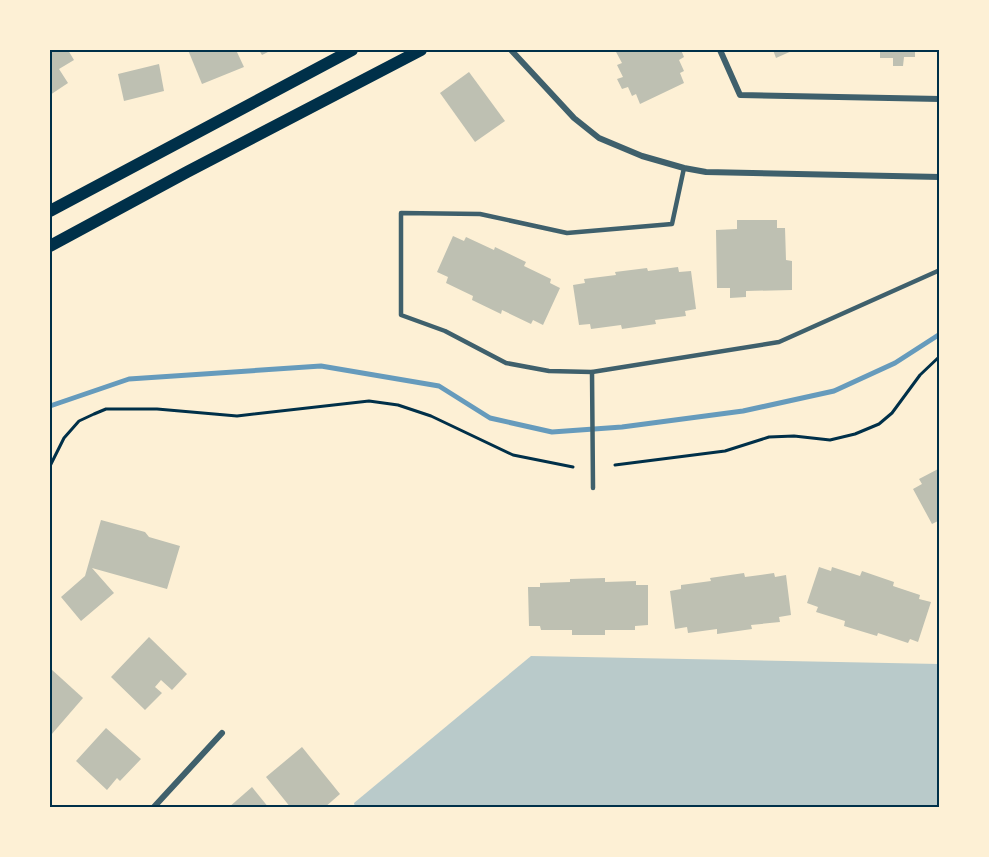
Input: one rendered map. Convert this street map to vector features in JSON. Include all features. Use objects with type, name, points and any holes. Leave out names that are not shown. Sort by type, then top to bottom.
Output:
[{"type":"main road","points":[[50,211],[352,50]]},
{"type":"main road","points":[[50,246],[197,166],[421,50]]},
{"type":"street","points":[[511,50],[574,118],[599,138],[642,156],[706,172],[939,177]]},
{"type":"street","points":[[720,50],[740,95],[939,99]]},
{"type":"street","points":[[153,807],[222,733]]},
{"type":"lane","points":[[684,168],[672,224],[567,233],[480,214],[401,213],[401,315],[445,331],[506,363],[549,371],[591,372],[779,342],[939,270]]},
{"type":"lane","points":[[591,372],[593,488]]},
{"type":"path","points":[[615,465],[725,451],[769,437],[794,436],[830,440],[855,434],[879,424],[892,413],[920,375],[939,356]]},
{"type":"path","points":[[50,466],[64,438],[80,422],[106,409],[157,409],[237,416],[369,400],[398,405],[431,416],[513,455],[573,467]]},
{"type":"shaded area","points":[[531,656],[939,664],[939,807],[355,807],[354,803]]},
{"type":"building","points":[[50,50],[68,50],[74,60],[59,69],[68,83],[50,95]]},
{"type":"building","points":[[188,50],[236,50],[244,67],[202,84]]},
{"type":"building","points":[[259,50],[272,50],[262,55]]},
{"type":"building","points":[[615,50],[681,50],[684,57],[679,60],[684,71],[680,73],[684,83],[640,104],[636,94],[632,96],[628,87],[622,89],[617,79],[623,77],[617,65],[622,63]]},
{"type":"building","points":[[773,50],[794,50],[776,58]]},
{"type":"building","points":[[880,50],[915,50],[915,57],[904,57],[903,66],[893,66],[893,58],[880,58]]},
{"type":"building","points":[[159,64],[164,91],[124,101],[118,74]]},
{"type":"building","points":[[469,72],[505,121],[475,142],[440,93]]},
{"type":"building","points":[[737,220],[777,220],[777,228],[785,228],[786,260],[792,261],[792,290],[746,291],[746,297],[730,298],[730,288],[717,288],[716,230],[737,229]]},
{"type":"building","points":[[453,236],[464,241],[466,237],[494,250],[495,247],[526,262],[524,266],[551,279],[550,283],[560,288],[543,325],[533,320],[531,324],[502,310],[501,314],[472,300],[473,296],[446,283],[448,277],[437,272]]},
{"type":"building","points":[[678,267],[679,272],[691,271],[696,309],[685,311],[686,316],[655,320],[656,324],[622,329],[621,325],[591,329],[590,324],[579,325],[573,285],[585,283],[584,279],[616,275],[615,272]]},
{"type":"building","points":[[940,468],[940,520],[932,524],[913,489],[922,484],[919,479]]},
{"type":"building","points":[[101,520],[145,532],[149,537],[180,546],[167,589],[92,568],[114,593],[81,621],[61,597],[85,576]]},
{"type":"building","points":[[819,567],[831,571],[832,567],[860,576],[862,571],[894,582],[893,586],[920,595],[919,599],[931,602],[918,642],[910,639],[908,643],[878,633],[877,636],[844,626],[845,621],[816,612],[818,607],[807,603]]},
{"type":"building","points":[[744,573],[745,577],[774,573],[775,577],[786,575],[791,615],[779,617],[780,622],[751,625],[752,629],[717,634],[717,629],[688,633],[687,627],[675,629],[670,591],[681,589],[681,585]]},
{"type":"building","points":[[605,578],[605,582],[636,581],[636,585],[648,585],[648,625],[635,626],[635,630],[605,630],[605,635],[572,635],[572,630],[541,630],[540,626],[529,626],[528,587],[540,587],[540,583],[570,582],[570,579]]},
{"type":"building","points":[[149,637],[187,674],[172,690],[161,680],[155,687],[162,693],[145,710],[111,677]]},
{"type":"building","points":[[51,669],[83,698],[51,735],[50,671]]},
{"type":"building","points":[[106,728],[141,759],[120,781],[117,778],[107,790],[76,761]]},
{"type":"building","points":[[302,747],[340,794],[324,808],[291,808],[266,777]]},
{"type":"building","points":[[252,787],[269,808],[228,808]]},
{"type":"waterway","points":[[50,406],[129,379],[321,366],[439,386],[490,418],[552,432],[622,427],[743,411],[834,391],[895,363],[940,334]]}]
